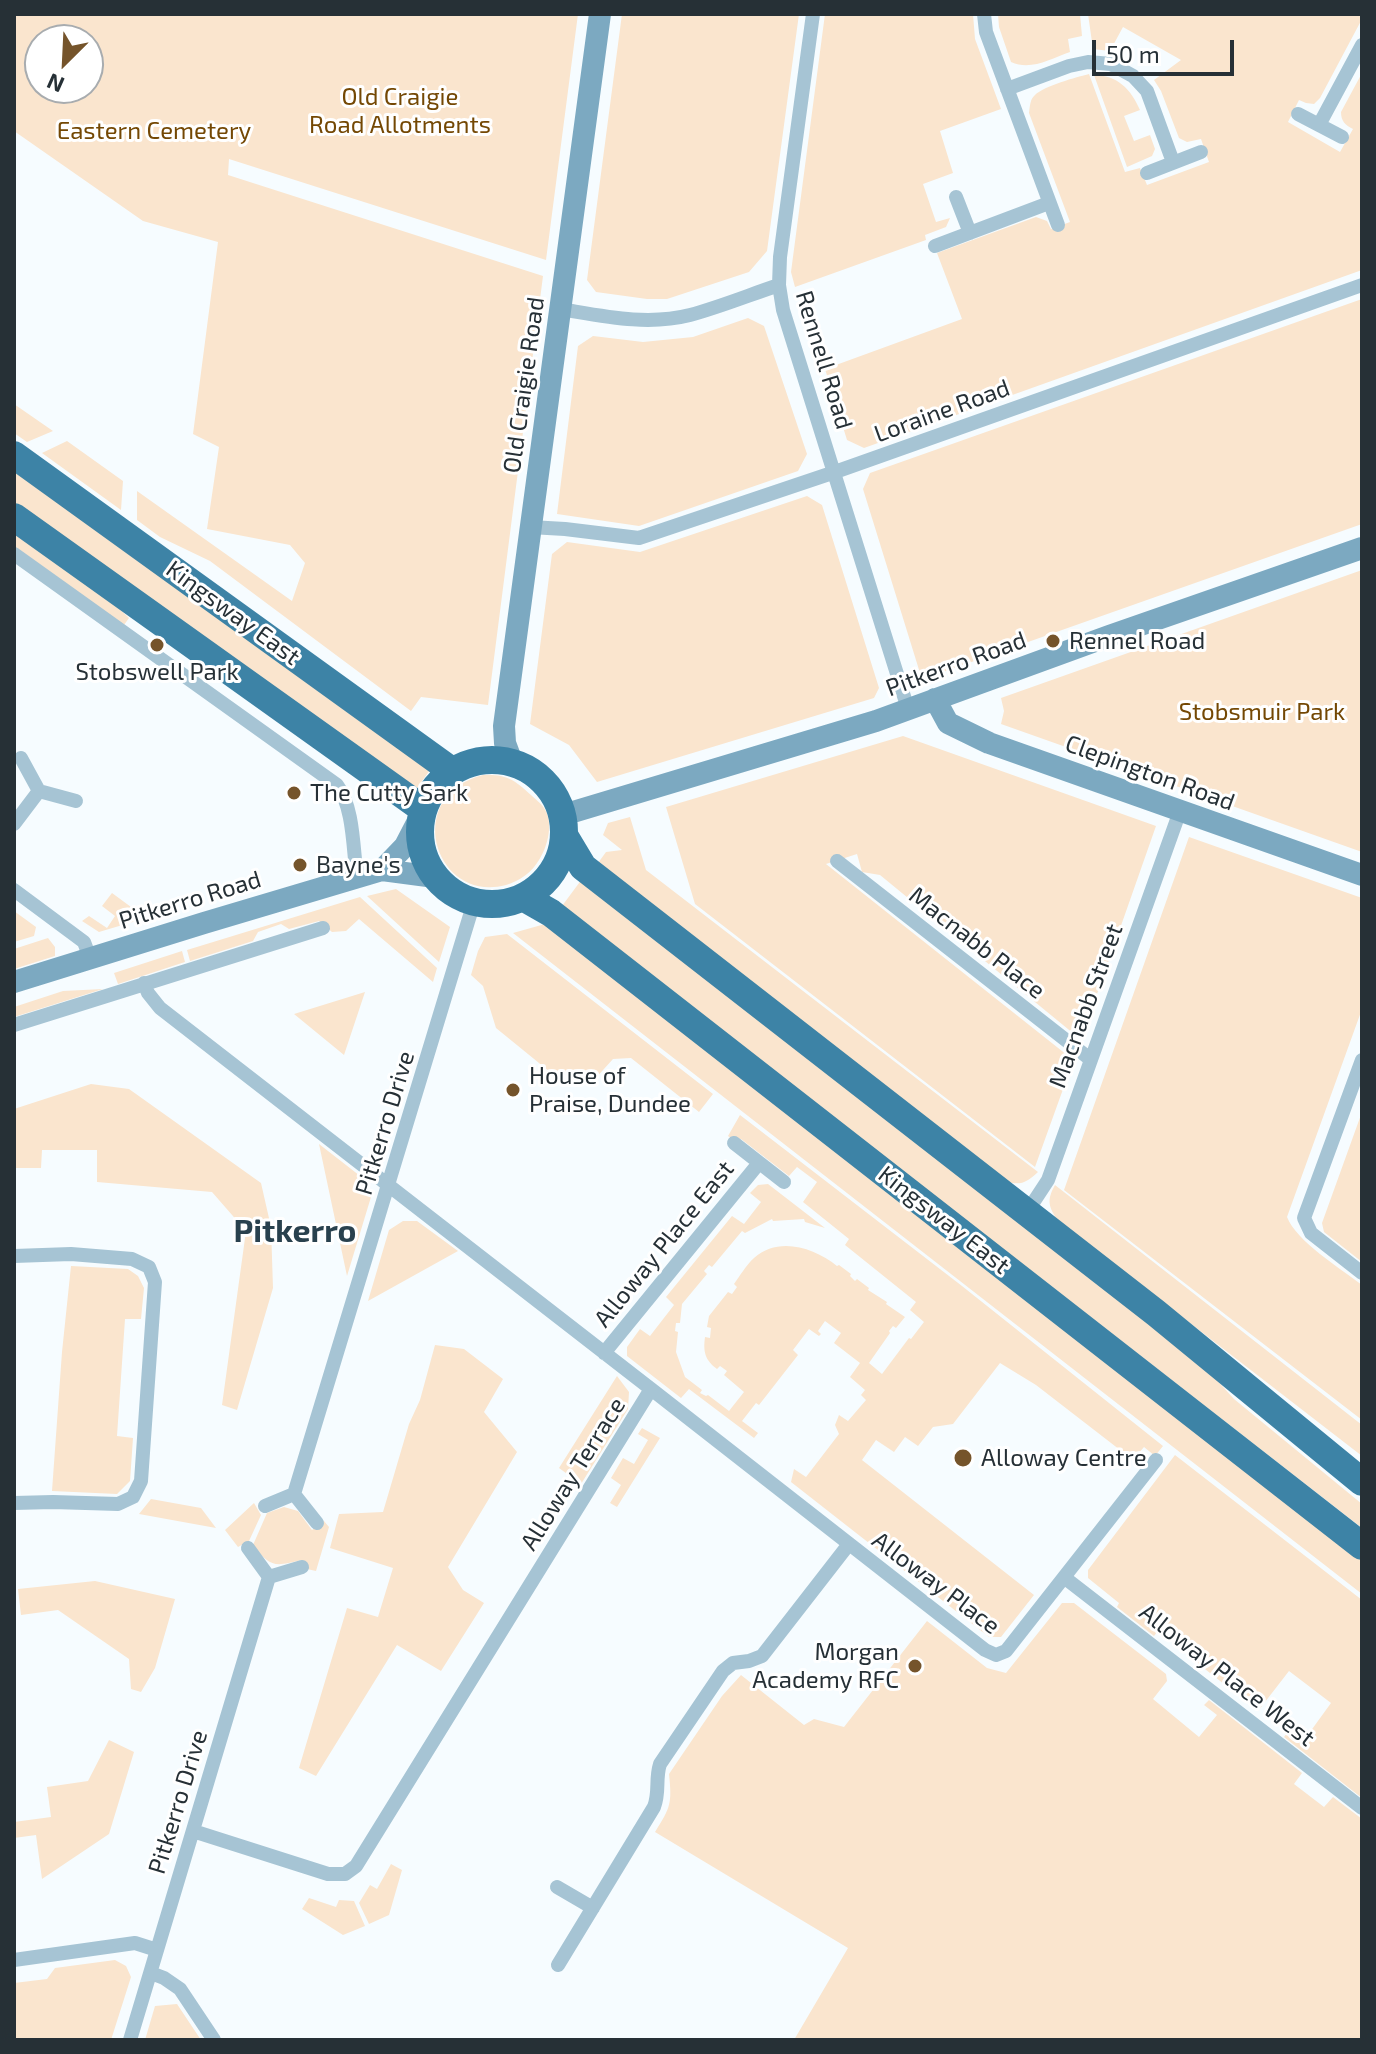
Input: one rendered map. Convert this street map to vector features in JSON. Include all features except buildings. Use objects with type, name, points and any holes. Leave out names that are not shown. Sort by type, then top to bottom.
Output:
[{"type":"highway","name":"Kingsway East","points":[[14,455],[452,771]]},
{"type":"highway","name":"Kingsway East","points":[[14,517],[422,813]]},
{"type":"highway","points":[[564,826],[561,856],[552,873],[539,887],[515,901],[488,904],[474,902],[447,889],[435,877],[423,854],[419,836],[422,813],[434,788],[452,771],[481,760],[512,762],[530,770],[557,799],[564,826],[583,867],[1156,1313],[1362,1482]]},
{"type":"highway","name":"Kingsway East","points":[[523,897],[551,913],[1362,1546]]},
{"type":"street","name":"Old Craigie Road","points":[[512,762],[505,743],[504,726],[600,14]]},
{"type":"street","name":"Rennell Road","points":[[813,14],[791,169],[779,285],[783,310],[908,709]]},
{"type":"street","points":[[984,14],[986,32],[1058,225]]},
{"type":"street","points":[[1319,125],[1362,45]]},
{"type":"street","points":[[1007,89],[1069,66],[1088,62],[1111,64],[1133,76],[1147,91],[1173,162]]},
{"type":"street","points":[[1298,114],[1342,137]]},
{"type":"street","points":[[1147,173],[1201,152]]},
{"type":"street","points":[[956,197],[970,233]]},
{"type":"street","points":[[935,246],[1049,203]]},
{"type":"street","points":[[560,309],[612,318],[659,319],[689,315],[779,285]]},
{"type":"street","name":"Loraine Road","points":[[530,527],[639,538],[835,472],[1362,285]]},
{"type":"street","name":"Pitkerro Road","points":[[564,826],[908,709],[1362,548]]},
{"type":"street","points":[[14,554],[337,785],[345,794],[357,878]]},
{"type":"street","name":"Clepington Road","points":[[935,699],[948,723],[989,743],[1362,875]]},
{"type":"street","points":[[21,758],[39,791],[76,801]]},
{"type":"street","points":[[14,824],[39,791]]},
{"type":"street","name":"Macnabb Street","points":[[1027,1212],[1048,1180],[1180,811]]},
{"type":"street","points":[[382,870],[405,846],[422,813]]},
{"type":"street","name":"Macnabb Place","points":[[837,861],[1090,1059]]},
{"type":"street","name":"Pitkerro Road","points":[[14,982],[382,870],[435,877]]},
{"type":"street","points":[[14,890],[84,942],[90,958]]},
{"type":"street","name":"Pitkerro Drive","points":[[294,1494],[474,902]]},
{"type":"street","points":[[14,1025],[323,928]]},
{"type":"street","name":"Alloway Terrace","points":[[144,983],[160,1008],[651,1389],[356,1866],[345,1874],[328,1874],[193,1831]]},
{"type":"street","points":[[1362,1060],[1304,1218],[1311,1233],[1362,1273]]},
{"type":"street","name":"Alloway Place East","points":[[734,1143],[784,1182]]},
{"type":"street","name":"Alloway Place East","points":[[604,1353],[759,1163]]},
{"type":"street","points":[[14,1256],[71,1254],[132,1259],[149,1267],[155,1282],[141,1481],[133,1497],[118,1504],[14,1503]]},
{"type":"street","name":"Alloway Place","points":[[651,1389],[985,1650],[996,1655],[1006,1651],[1156,1460]]},
{"type":"street","points":[[265,1506],[294,1494],[317,1523]]},
{"type":"street","points":[[558,1965],[654,1807],[658,1796],[660,1764],[723,1671],[733,1663],[762,1656],[849,1544]]},
{"type":"street","points":[[248,1548],[269,1577],[302,1567]]},
{"type":"street","name":"Pitkerro Drive","points":[[130,2040],[269,1577]]},
{"type":"street","name":"Alloway Place West","points":[[1065,1578],[1362,1808]]},
{"type":"street","points":[[557,1887],[593,1908]]},
{"type":"street","points":[[14,1960],[135,1943],[157,1950]]},
{"type":"street","points":[[151,1973],[180,1989],[214,2040]]},
{"type":"green space","points":[[14,14],[578,14],[546,260],[229,159],[228,175],[543,276],[488,705],[421,697],[411,711],[210,561],[160,537],[137,520],[137,491],[292,601],[305,563],[290,545],[207,529],[219,447],[193,434],[218,242],[143,221],[14,131]]},
{"type":"green space","points":[[622,14],[799,14],[767,251],[749,272],[667,299],[596,292],[587,280]]},
{"type":"green space","points":[[825,14],[973,14],[975,39],[1001,109],[940,131],[953,173],[923,184],[936,222],[950,218],[946,227],[925,235],[926,240],[795,287],[791,272]]},
{"type":"green space","points":[[998,14],[1080,14],[1082,36],[1068,39],[1070,52],[1040,63],[1018,64],[1011,62],[999,27]]},
{"type":"green space","points":[[1088,14],[1362,14],[1320,98],[1314,104],[1299,100],[1288,122],[1340,152],[1353,129],[1344,122],[1341,112],[1362,73],[1362,270],[864,448],[847,440],[825,369],[962,319],[937,253],[1036,217],[1047,221],[1051,229],[1070,222],[1029,113],[1035,95],[1053,85],[1089,74],[1125,172],[1140,168],[1147,185],[1209,162],[1201,139],[1187,142],[1179,138],[1154,80],[1181,60],[1123,27],[1110,51],[1093,49]]},
{"type":"green space","points":[[1094,75],[1116,81],[1132,96],[1140,110],[1124,116],[1134,141],[1150,135],[1155,149],[1152,156],[1127,167]]},
{"type":"green space","points":[[1362,299],[1362,524],[929,677],[920,673],[863,489],[870,473]]},
{"type":"green space","points":[[748,318],[764,326],[807,454],[798,471],[639,526],[557,514],[578,346],[593,336],[643,342],[693,337]]},
{"type":"green space","points":[[14,404],[53,431],[27,442],[14,433]]},
{"type":"green space","points":[[67,441],[123,481],[121,510],[42,453]]},
{"type":"green space","points":[[14,467],[432,767],[415,791],[14,503]]},
{"type":"green space","points":[[807,496],[822,505],[879,688],[874,698],[597,782],[569,745],[530,724],[552,554],[567,542],[640,552]]},
{"type":"green space","points":[[14,530],[107,597],[129,618],[124,625],[14,546]]},
{"type":"green space","name":"Stobsmuir Park","points":[[1362,570],[1362,852],[1001,724],[1004,711],[1001,698]]},
{"type":"green space","points":[[903,736],[1156,826],[1084,1031],[1074,1034],[880,875],[862,872],[857,854],[826,864],[1067,1055],[1071,1067],[1035,1167],[695,904],[666,807]]},
{"type":"green space","points":[[483,775],[498,775],[514,781],[541,804],[549,820],[547,841],[536,864],[525,876],[506,885],[481,887],[461,879],[446,864],[437,845],[436,824],[442,804],[458,787]]},
{"type":"green space","points":[[630,817],[646,870],[1038,1172],[1023,1182],[1005,1181],[598,863],[606,852],[622,850],[603,835],[608,823]]},
{"type":"green space","points":[[1189,837],[1362,898],[1362,1009],[1287,1217],[1309,1245],[1362,1285],[1362,1420],[1064,1190]]},
{"type":"green space","points":[[582,879],[1194,1355],[1234,1399],[1362,1504],[1362,1528],[562,906]]},
{"type":"green space","points":[[396,889],[450,927],[439,962],[367,896]]},
{"type":"green space","points":[[112,893],[146,918],[99,932],[82,921],[89,916],[107,928],[115,916],[102,906]]},
{"type":"green space","points":[[360,897],[437,968],[433,982],[359,919],[346,931],[332,932],[319,921],[289,929],[281,924],[258,932],[253,941],[190,961],[187,950]]},
{"type":"green space","points":[[14,911],[36,927],[34,936],[14,942]]},
{"type":"green space","points":[[545,924],[1362,1556],[1362,1594],[513,933]]},
{"type":"green space","points":[[507,934],[713,1094],[699,1112],[631,1058],[613,1059],[594,1080],[566,1085],[496,1028],[483,986],[471,975],[485,937]]},
{"type":"green space","points":[[48,938],[55,947],[55,956],[14,969],[14,949]]},
{"type":"green space","points":[[182,951],[185,962],[118,984],[114,973]]},
{"type":"green space","points":[[103,989],[14,1017],[14,1007],[63,991]]},
{"type":"green space","points":[[365,992],[344,1055],[294,1014]]},
{"type":"green space","points":[[91,1084],[129,1089],[261,1183],[271,1227],[273,1288],[237,1410],[222,1405],[246,1231],[212,1192],[97,1182],[97,1150],[42,1150],[41,1168],[14,1168],[14,1109]]},
{"type":"green space","points":[[1362,1112],[1362,1262],[1324,1232],[1322,1223]]},
{"type":"green space","points":[[740,1115],[1163,1446],[1155,1456],[1144,1447],[1133,1460],[1036,1385],[1000,1363],[953,1424],[933,1427],[918,1446],[905,1437],[894,1452],[876,1440],[862,1460],[1034,1595],[1001,1637],[989,1637],[791,1482],[794,1469],[806,1477],[839,1434],[835,1425],[839,1415],[848,1421],[866,1400],[861,1395],[865,1390],[850,1377],[860,1363],[834,1343],[841,1333],[825,1321],[818,1331],[819,1336],[809,1329],[793,1350],[798,1355],[759,1405],[756,1403],[742,1421],[758,1433],[754,1438],[689,1389],[681,1398],[627,1356],[627,1347],[640,1329],[650,1336],[674,1305],[666,1297],[732,1216],[744,1224],[761,1202],[750,1193],[758,1185],[768,1184],[825,1228],[804,1219],[772,1219],[745,1233],[742,1231],[712,1267],[709,1265],[704,1271],[707,1274],[682,1304],[680,1323],[676,1323],[675,1331],[678,1332],[676,1352],[685,1377],[702,1390],[700,1393],[708,1395],[729,1411],[744,1392],[724,1375],[727,1371],[720,1366],[717,1369],[707,1359],[704,1342],[705,1337],[710,1338],[711,1328],[707,1327],[709,1316],[728,1292],[732,1294],[737,1287],[734,1284],[751,1261],[774,1247],[807,1250],[839,1265],[855,1281],[857,1279],[905,1317],[889,1331],[869,1363],[882,1374],[924,1322],[910,1310],[916,1302],[845,1245],[849,1239],[803,1202],[817,1182],[797,1167],[789,1176],[741,1139],[737,1143],[728,1136]]},
{"type":"green space","points":[[319,1144],[364,1179],[371,1197],[347,1276]]},
{"type":"green space","points":[[1055,1185],[1362,1425],[1362,1456],[1058,1221],[1050,1204]]},
{"type":"green space","points":[[403,1221],[417,1221],[458,1251],[368,1301],[389,1230]]},
{"type":"green space","points":[[71,1266],[128,1269],[138,1276],[144,1288],[141,1319],[125,1319],[117,1436],[133,1438],[130,1481],[117,1494],[52,1491]]},
{"type":"green space","points":[[435,1345],[464,1349],[503,1379],[484,1412],[517,1452],[448,1567],[463,1590],[484,1603],[441,1671],[397,1645],[316,1776],[299,1768],[347,1608],[378,1617],[393,1568],[330,1548],[339,1514],[383,1512]]},
{"type":"green space","points":[[617,1376],[629,1392],[628,1409],[581,1484],[559,1468]]},
{"type":"green space","points":[[642,1428],[660,1438],[617,1507],[610,1503],[621,1485],[611,1478],[623,1458],[634,1464],[648,1440],[638,1434]]},
{"type":"green space","points":[[1175,1455],[1362,1600],[1362,1798],[1284,1737],[1287,1733],[1302,1743],[1331,1703],[1289,1671],[1258,1711],[1186,1654],[1192,1644],[1164,1623],[1154,1636],[1117,1607],[1119,1603],[1088,1578],[1088,1570]]},
{"type":"green space","points":[[151,1499],[201,1508],[216,1528],[139,1514]]},
{"type":"green space","points":[[254,1503],[261,1515],[249,1541],[238,1547],[225,1530]]},
{"type":"green space","points":[[284,1507],[298,1511],[312,1530],[324,1521],[329,1527],[316,1571],[307,1569],[301,1560],[273,1563],[253,1545],[267,1513]]},
{"type":"green space","points":[[95,1581],[175,1599],[155,1668],[141,1692],[131,1689],[129,1659],[58,1610],[21,1615],[18,1589]]},
{"type":"green space","points":[[1062,1603],[1074,1603],[1166,1674],[1167,1681],[1153,1699],[1199,1737],[1217,1715],[1204,1705],[1209,1700],[1302,1773],[1294,1784],[1324,1807],[1333,1797],[1362,1819],[1362,2040],[794,2040],[848,1948],[655,1832],[669,1804],[669,1774],[722,1696],[741,1675],[804,1725],[814,1719],[844,1727],[927,1621],[987,1668],[1006,1673]]},
{"type":"green space","points":[[109,1740],[134,1752],[109,1834],[42,1879],[36,1835],[14,1838],[14,1822],[51,1817],[47,1787],[88,1781]]},
{"type":"green space","points":[[391,1864],[402,1870],[389,1915],[369,1924],[359,1903],[370,1885],[377,1889]]},
{"type":"green space","points":[[309,1898],[336,1907],[339,1900],[354,1901],[365,1926],[343,1935],[302,1909]]},
{"type":"green space","points":[[115,1960],[126,1966],[131,1977],[111,2040],[14,2040],[14,1983],[47,1979],[55,1968]]},
{"type":"green space","points":[[177,2004],[201,2040],[145,2040],[155,2006]]},
{"type":"place","name":"Rennel Road","points":[[1053,641]]},
{"type":"place","name":"Stobswell Park","points":[[157,645]]},
{"type":"place","name":"The Cutty Sark","points":[[294,793]]},
{"type":"place","name":"Bayne's","points":[[300,865]]},
{"type":"place","name":"House of Praise, Dundee","points":[[513,1090]]},
{"type":"place","name":"Alloway Centre","points":[[963,1458]]},
{"type":"place","name":"Morgan Academy RFC","points":[[915,1666]]},
{"type":"district","name":"Pitkerro","points":[[295,1231]]},
{"type":"park label","name":"Old Craigie Road Allotments","points":[[400,111]]},
{"type":"park label","name":"Eastern Cemetery","points":[[154,131]]}]
